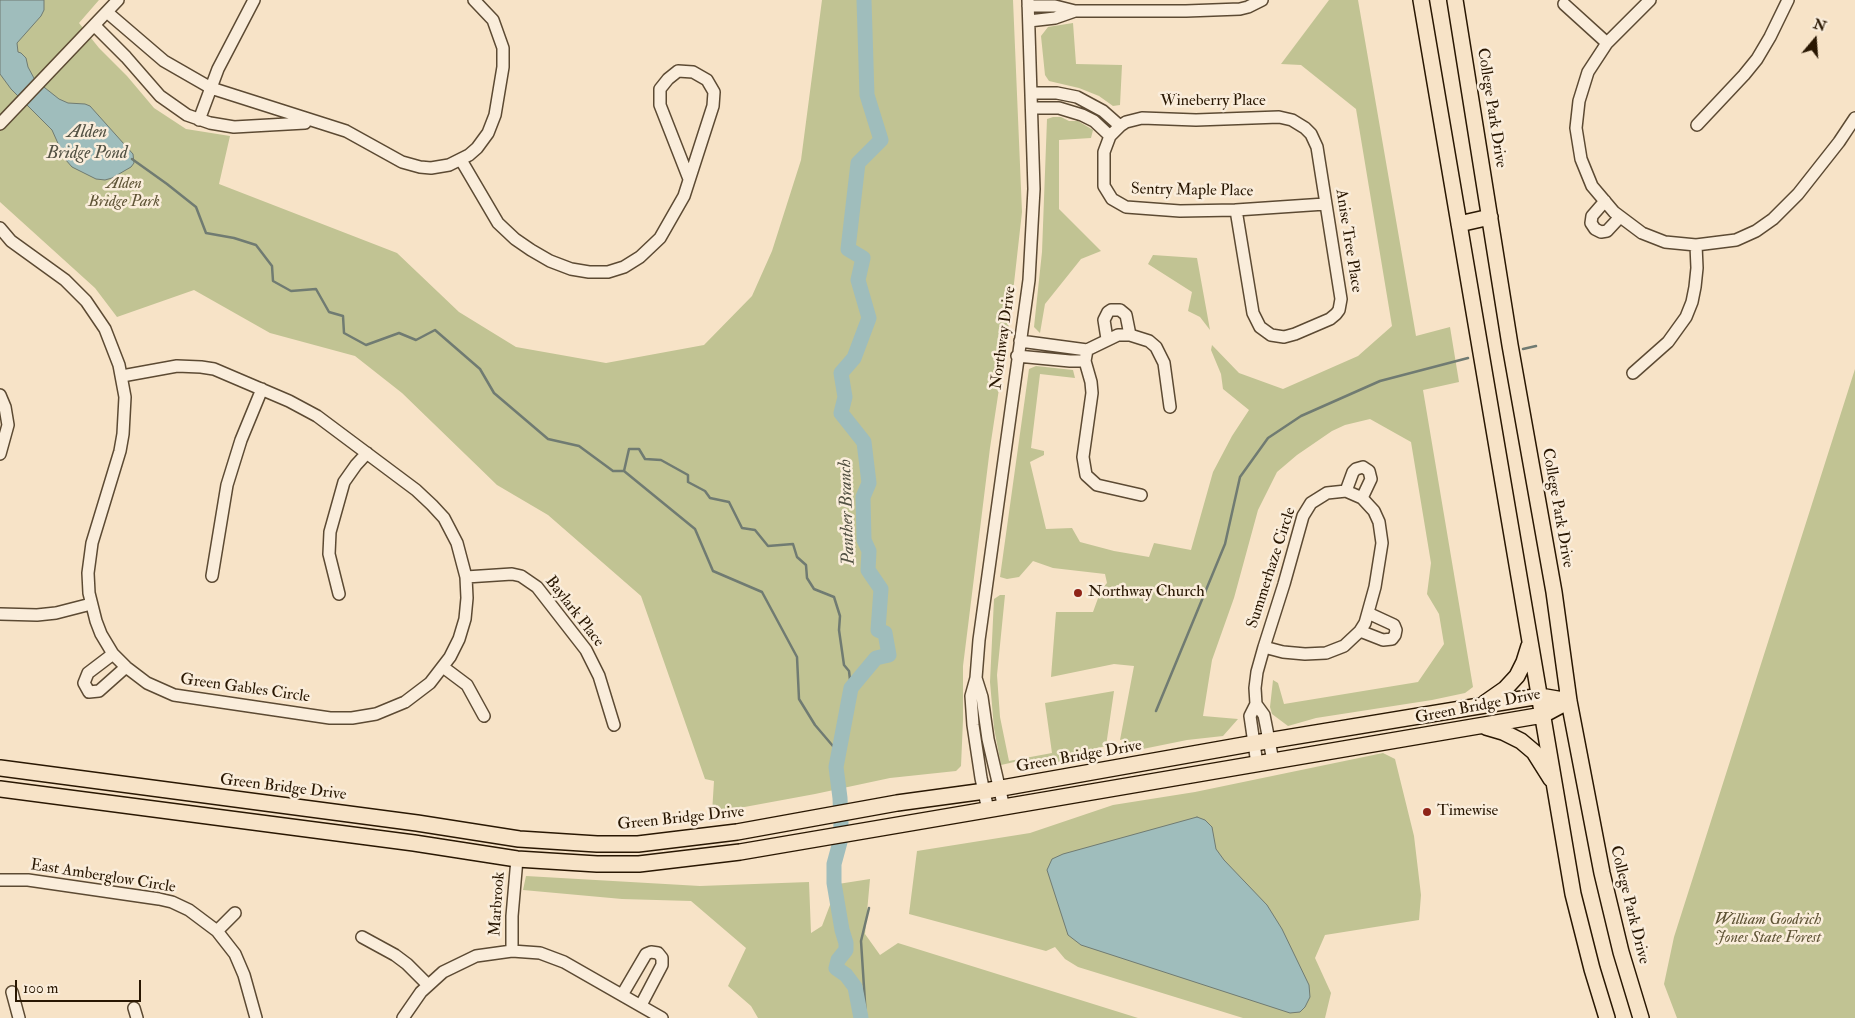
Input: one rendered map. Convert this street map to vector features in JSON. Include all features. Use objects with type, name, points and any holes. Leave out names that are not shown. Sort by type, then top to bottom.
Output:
[{"type":"main road","points":[[1421,0],[1573,894],[1592,969],[1607,1018]]},
{"type":"main road","name":"College Park Drive","points":[[1455,0],[1510,345],[1554,592],[1569,700],[1602,873],[1621,952],[1641,1018]]},
{"type":"main road","points":[[1459,224],[1490,217]]},
{"type":"main road","points":[[1480,706],[1505,689],[1517,676],[1531,642]]},
{"type":"main road","name":"Green Bridge Drive","points":[[0,768],[407,822],[519,839],[597,844],[638,844],[728,834],[897,803],[992,790],[1262,742],[1540,696],[1569,700]]},
{"type":"main road","name":"Green Bridge Drive","points":[[0,789],[414,843],[517,859],[596,864],[639,864],[731,854],[1482,726],[1543,715],[1569,700]]},
{"type":"main road","points":[[1394,720],[1402,739]]},
{"type":"main road","points":[[1482,726],[1503,732],[1521,741],[1534,752],[1555,784]]},
{"type":"main road","points":[[517,859],[517,852],[522,848],[580,851],[638,844]]},
{"type":"street","points":[[0,124],[118,0]]},
{"type":"street","points":[[200,120],[211,88],[232,40],[254,0]]},
{"type":"street","points":[[108,12],[164,61],[211,88],[355,135],[402,162],[420,167],[440,167],[462,160],[477,148],[492,124],[504,57],[501,39],[493,20],[474,0]]},
{"type":"street","points":[[1029,21],[1055,18],[1102,5],[1240,9],[1262,0]]},
{"type":"street","points":[[1650,0],[1607,43],[1597,58],[1583,85],[1576,128],[1578,149],[1584,170],[1592,186],[1620,217],[1642,233],[1676,244],[1696,245],[1736,240],[1756,231],[1773,220],[1798,194],[1839,142],[1855,118]]},
{"type":"street","points":[[1697,125],[1757,59],[1788,0]]},
{"type":"street","points":[[1028,3],[1075,11]]},
{"type":"street","name":"Northway Drive","points":[[988,810],[992,790],[988,739],[982,697],[976,678],[979,640],[1030,271],[1034,190],[1028,3]]},
{"type":"street","points":[[1564,4],[1607,43]]},
{"type":"street","points":[[95,26],[126,57],[160,96],[178,110],[200,120],[234,127],[301,123],[324,126]]},
{"type":"street","points":[[462,160],[491,214],[506,232],[523,245],[545,259],[571,269],[589,272],[608,272],[624,267],[640,258],[660,238],[684,196],[713,106],[714,92],[707,80],[692,72],[678,71],[660,89],[660,105],[689,179]]},
{"type":"street","points":[[1032,93],[1057,93],[1076,97],[1103,111],[1120,126],[1110,136],[1094,122],[1082,115],[1059,108],[1032,108]]},
{"type":"street","name":"Wineberry Place","points":[[1120,126],[1126,122],[1142,118],[1196,120],[1279,117],[1292,120],[1306,128]]},
{"type":"street","name":"Anise Tree Place","points":[[1236,210],[1255,321],[1265,332],[1277,337],[1284,337],[1330,319],[1339,310],[1341,299],[1316,147],[1311,134],[1306,128]]},
{"type":"street","name":"Sentry Maple Place","points":[[1110,136],[1104,152],[1104,186],[1118,204],[1133,209],[1236,210],[1325,204]]},
{"type":"street","points":[[1605,202],[1592,216],[1591,223],[1595,229],[1601,232],[1607,231],[1620,217]]},
{"type":"street","name":"Green Gables Circle","points":[[0,228],[5,238],[65,280],[86,301],[99,318],[110,339],[122,376],[125,406],[120,451],[92,542],[89,562],[88,593],[101,634],[113,654],[147,683],[168,693],[185,698],[330,718],[352,718],[376,714],[405,702],[426,686],[443,667],[459,638],[465,619],[467,598],[466,577],[457,543],[444,518],[426,499],[317,416],[300,406],[214,370],[201,366],[177,366],[122,376]]},
{"type":"street","points":[[1633,372],[1668,342],[1686,317],[1695,287],[1697,268],[1696,245]]},
{"type":"street","points":[[1107,339],[1104,320],[1111,310],[1120,310],[1126,315],[1130,334]]},
{"type":"street","points":[[1017,356],[1070,361],[1086,355],[1107,339],[1118,335],[1130,334],[1149,341],[1156,347],[1164,363],[1170,407]]},
{"type":"street","points":[[1020,341],[1086,355]]},
{"type":"street","points":[[1086,355],[1092,393],[1083,457],[1086,475],[1097,485],[1141,495]]},
{"type":"street","points":[[212,576],[227,485],[241,440],[262,390]]},
{"type":"street","points":[[0,395],[5,406],[8,426],[0,454]]},
{"type":"street","points":[[339,594],[329,554],[330,532],[344,482],[367,453]]},
{"type":"street","points":[[1346,491],[1353,472],[1356,469],[1363,468],[1369,471],[1371,479],[1362,498]]},
{"type":"street","name":"Summerhaze Circle","points":[[1257,764],[1262,742],[1264,715],[1256,704],[1257,672],[1264,647],[1275,614],[1300,526],[1306,509],[1327,493],[1346,491],[1362,498],[1370,504],[1379,522],[1382,543],[1380,564],[1368,613],[1360,631],[1344,646],[1326,652],[1305,654],[1282,652],[1264,647]]},
{"type":"street","name":"Baylark Place","points":[[466,577],[512,574],[521,576],[537,587],[586,650],[599,676],[614,725]]},
{"type":"street","points":[[0,614],[37,615],[56,613],[91,604]]},
{"type":"street","points":[[1360,631],[1383,640],[1392,639],[1395,635],[1394,625],[1368,613]]},
{"type":"street","points":[[113,654],[88,673],[84,684],[89,692],[99,691],[126,667]]},
{"type":"street","points":[[443,667],[466,685],[484,716]]},
{"type":"street","name":"Summerhaze Circle","points":[[1262,742],[1273,761]]},
{"type":"street","name":"Northway Drive","points":[[992,790],[1004,808]]},
{"type":"street","name":"Marbrook","points":[[512,951],[512,916],[517,859]]},
{"type":"street","name":"East Amberglow Circle","points":[[0,880],[28,880],[158,899],[172,902],[189,910],[217,931],[229,945],[241,965],[256,1018]]},
{"type":"street","points":[[217,931],[235,913]]},
{"type":"street","points":[[362,937],[395,955],[428,985]]},
{"type":"street","points":[[403,1018],[413,1002],[443,972],[464,961],[488,953],[512,951],[527,951],[552,957],[662,1018]]},
{"type":"street","points":[[622,995],[646,954],[651,952],[658,953],[662,958],[662,965],[640,1005]]},
{"type":"street","points":[[12,992],[19,1018]]},
{"type":"green space","name":"Alden Bridge Park","points":[[0,0],[99,0],[79,23],[99,48],[127,76],[154,108],[186,129],[230,136],[219,184],[397,253],[459,312],[516,347],[606,363],[704,345],[752,296],[772,251],[801,160],[822,0],[1013,0],[1022,212],[1011,310],[990,448],[963,666],[961,766],[956,771],[890,778],[712,813],[714,781],[705,779],[641,596],[548,515],[497,485],[402,393],[355,356],[270,333],[194,290],[117,317],[95,288],[0,202]]},
{"type":"green space","points":[[1329,0],[1358,0],[1416,336],[1450,327],[1459,382],[1423,390],[1473,687],[1465,693],[1432,700],[1316,718],[1288,726],[1272,714],[1270,707],[1273,680],[1278,683],[1284,704],[1418,682],[1444,644],[1439,614],[1427,594],[1431,563],[1411,442],[1370,419],[1345,425],[1332,431],[1297,455],[1277,472],[1258,510],[1234,598],[1212,660],[1203,716],[1238,719],[1223,736],[1187,740],[1123,753],[1124,739],[1120,740],[1134,666],[1114,664],[1051,677],[1056,612],[1093,612],[1101,590],[1107,583],[1105,574],[1053,568],[1033,561],[1019,577],[1007,579],[1000,577],[1029,369],[1036,366],[1073,370],[1075,378],[1040,374],[1031,448],[1044,451],[1044,455],[1030,462],[1046,529],[1072,528],[1080,542],[1114,551],[1149,557],[1154,543],[1191,550],[1213,472],[1232,436],[1249,410],[1223,389],[1221,374],[1211,350],[1212,345],[1239,373],[1283,389],[1358,356],[1392,326],[1356,109],[1301,65],[1281,64]]},
{"type":"green space","points":[[1073,23],[1076,64],[1122,65],[1120,105],[1113,106],[1099,96],[1079,88],[1049,81],[1045,75],[1041,36],[1048,27]]},
{"type":"green space","points":[[1053,117],[1078,121],[1093,130],[1091,138],[1059,140],[1059,209],[1101,251],[1081,259],[1045,304],[1040,333],[1034,327],[1042,252],[1047,119]]},
{"type":"green space","points":[[1153,255],[1197,258],[1210,330],[1200,317],[1188,311],[1192,292],[1148,264]]},
{"type":"green space","name":"William Goodrich Jones State Forest","points":[[1855,369],[1855,1018],[1677,1018],[1664,984],[1674,937]]},
{"type":"green space","points":[[1000,595],[1005,595],[997,675],[1000,717],[1009,761],[1052,753],[1045,703],[1114,691],[1106,746],[1085,751],[1066,761],[1034,765],[1023,760],[1001,765],[994,728],[990,682],[994,599]]},
{"type":"green space","points":[[1383,753],[1395,759],[1414,836],[1421,895],[1419,920],[1325,935],[1315,958],[1331,993],[1325,1018],[1243,1018],[1078,967],[1065,959],[1055,947],[1046,951],[909,914],[917,851],[1030,833],[1113,805],[1195,792]]},
{"type":"green space","points":[[526,876],[700,886],[809,882],[811,933],[822,926],[838,884],[870,879],[865,934],[880,955],[898,943],[1138,1018],[758,1018],[751,1006],[728,986],[746,948],[691,901],[622,899],[523,890]]},
{"type":"water","name":"Alden Bridge Pond","points":[[0,0],[44,0],[44,10],[41,16],[17,43],[18,52],[26,58],[28,67],[35,80],[59,99],[68,103],[90,106],[133,154],[134,163],[131,167],[112,178],[105,180],[96,179],[72,167],[65,159],[52,130],[11,89],[0,74]]},
{"type":"water","points":[[1197,817],[1205,820],[1212,827],[1216,849],[1267,905],[1282,929],[1309,985],[1310,997],[1300,1012],[1290,1013],[1081,945],[1068,935],[1047,870],[1052,859],[1063,854]]},
{"type":"waterway","name":"Panther Branch","points":[[861,1018],[855,987],[846,975],[836,968],[838,960],[846,950],[846,943],[834,883],[834,864],[840,842],[841,823],[836,767],[851,688],[876,658],[889,655],[885,633],[878,630],[881,589],[868,570],[869,551],[864,540],[863,497],[869,483],[864,442],[841,413],[845,397],[841,373],[854,358],[869,318],[858,280],[863,258],[848,249],[858,163],[881,140],[867,95],[864,0]]},
{"type":"waterway","points":[[132,159],[196,207],[206,233],[234,238],[256,245],[272,266],[273,281],[291,291],[316,289],[329,312],[343,316],[344,333],[366,345],[399,333],[416,340],[435,330],[480,369],[494,393],[548,439],[579,446],[613,471],[624,471],[629,449],[639,449],[645,459],[661,460],[688,475],[688,482],[705,491],[710,498],[729,502],[742,528],[755,530],[768,546],[793,544],[797,557],[806,565],[807,578],[814,589],[834,597],[840,616],[839,630],[844,665],[849,671],[851,688]]},
{"type":"waterway","points":[[1523,349],[1536,346]]},
{"type":"waterway","points":[[1156,711],[1225,544],[1240,477],[1268,438],[1301,416],[1380,381],[1468,358]]},
{"type":"waterway","points":[[624,471],[695,529],[713,571],[762,592],[797,657],[799,699],[815,725],[838,752]]},
{"type":"waterway","points":[[866,1018],[861,941],[869,908]]},
{"type":"place","name":"Northway Church","points":[[1078,593]]},
{"type":"place","name":"Timewise","points":[[1427,812]]}]
